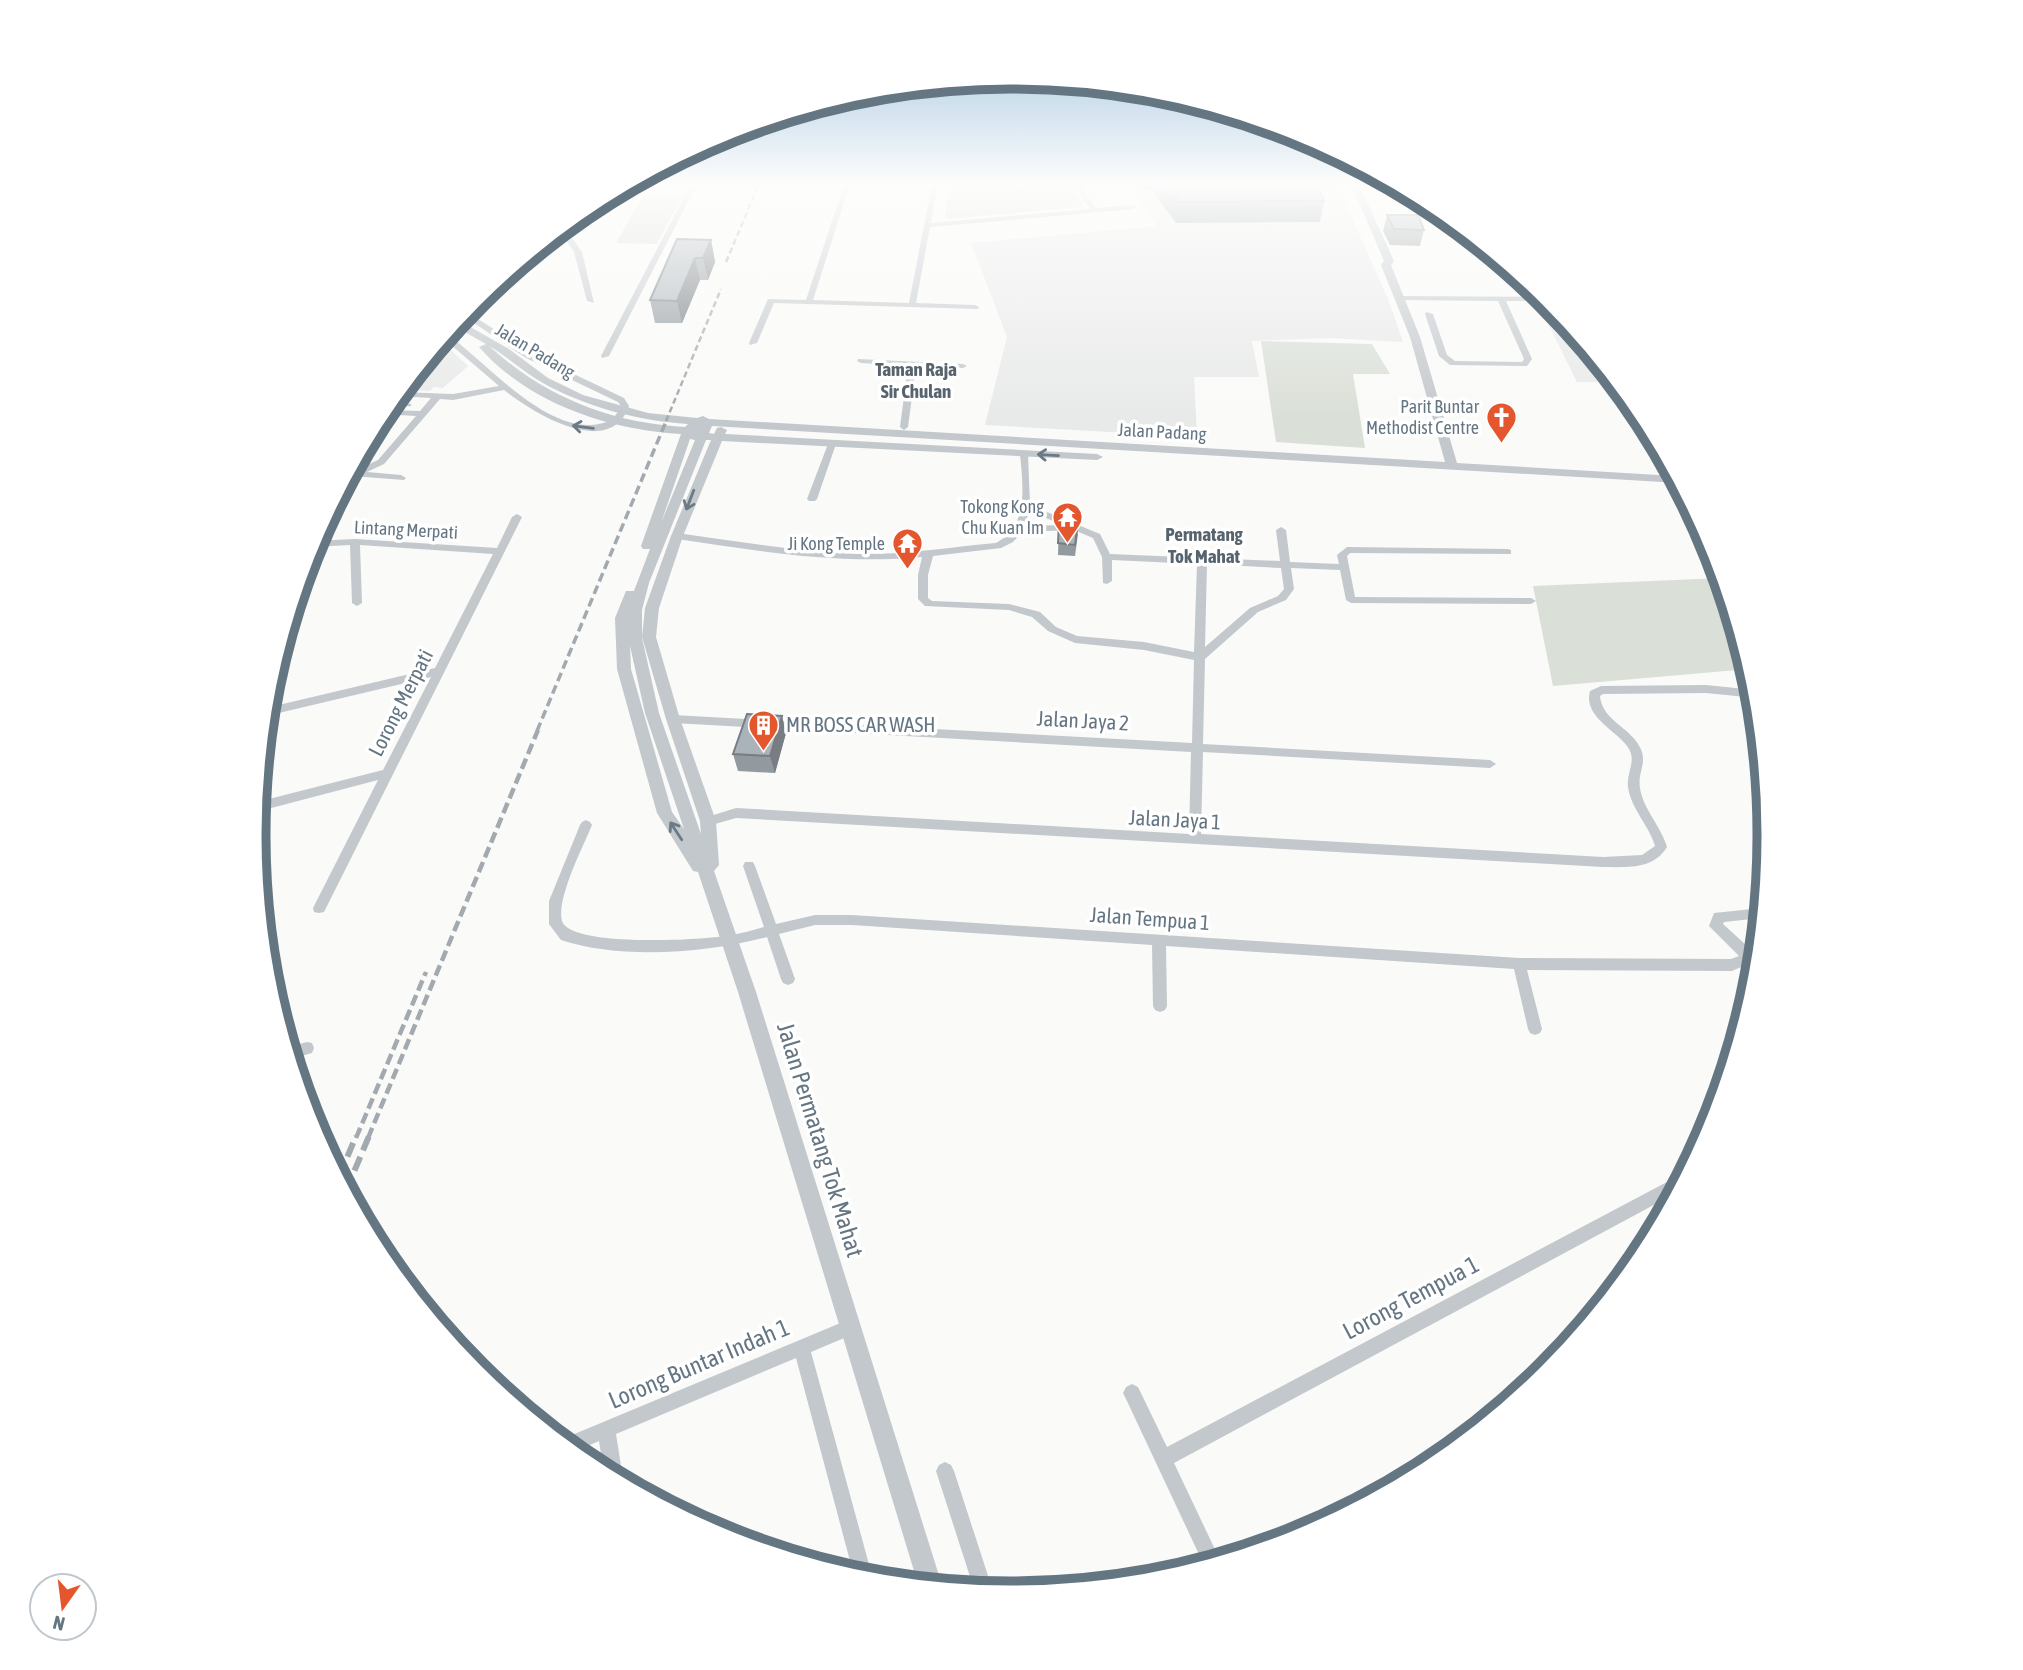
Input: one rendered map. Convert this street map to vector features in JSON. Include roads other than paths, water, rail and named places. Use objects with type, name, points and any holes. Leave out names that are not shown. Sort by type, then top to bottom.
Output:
[{"type":"street","points":[[580,262],[590,301]]},
{"type":"street","points":[[605,356],[614,345],[655,262]]},
{"type":"street","points":[[809,302],[822,262]]},
{"type":"street","points":[[912,305],[920,262]]},
{"type":"street","points":[[1382,262],[1386,265],[1415,337],[1452,466]]},
{"type":"street","points":[[1399,298],[1529,299]]},
{"type":"street","points":[[1429,314],[1443,356],[1453,363],[1524,364],[1528,359],[1501,298]]},
{"type":"street","points":[[753,343],[771,301],[975,307]]},
{"type":"street","points":[[452,342],[544,413],[576,427],[605,427],[618,419],[625,406],[621,400],[529,356],[473,319]]},
{"type":"street","name":"Jalan Padang","points":[[464,329],[494,357],[533,387],[598,418],[645,428],[871,435],[1666,479]]},
{"type":"street","name":"Jalan Padang","points":[[471,334],[505,351],[544,380],[579,397],[709,430]]},
{"type":"street","points":[[861,362],[963,366]]},
{"type":"street","points":[[904,426],[912,364]]},
{"type":"street","points":[[410,395],[438,397],[507,387]]},
{"type":"street","points":[[362,470],[381,462],[438,397]]},
{"type":"street","points":[[397,413],[422,414]]},
{"type":"street","points":[[681,467],[709,430],[731,413]]},
{"type":"street","points":[[681,467],[685,436],[690,428],[703,419],[731,413],[1188,443],[1295,452],[1337,459]]},
{"type":"street","points":[[645,428],[677,438],[688,445],[622,618],[624,668],[664,813],[713,888]]},
{"type":"street","points":[[709,430],[705,463],[652,608],[649,637],[673,719],[708,821],[713,888]]},
{"type":"street","points":[[685,436],[709,430],[755,440],[1024,454],[1287,464],[1337,459]]},
{"type":"street","points":[[681,467],[705,463],[732,446],[755,440]]},
{"type":"street","points":[[812,499],[832,444]]},
{"type":"street","points":[[677,536],[811,554],[857,557],[929,554],[944,550],[998,546],[1011,541],[1022,529],[1026,506],[1024,454]]},
{"type":"street","name":"Jalan Permatang Tok Mahat","points":[[681,467],[635,610],[635,638],[652,713],[731,941],[927,1575]]},
{"type":"street","points":[[359,475],[401,478]]},
{"type":"street","points":[[1026,506],[1097,536],[1107,557],[1107,581]]},
{"type":"street","name":"Lorong Merpati","points":[[319,908],[517,517]]},
{"type":"street","points":[[1022,529],[1077,528]]},
{"type":"street","points":[[1200,657],[1254,610],[1282,598],[1289,589],[1281,530]]},
{"type":"street","points":[[355,542],[357,603]]},
{"type":"street","name":"Lintang Merpati","points":[[326,543],[355,542],[499,551]]},
{"type":"street","points":[[1508,552],[1347,550],[1342,555],[1351,600],[1531,601]]},
{"type":"street","points":[[929,554],[924,561],[922,583],[923,599],[929,604],[1009,607],[1036,614],[1052,629],[1075,639],[1144,646],[1200,657]]},
{"type":"street","points":[[1107,557],[1344,567]]},
{"type":"street","points":[[1195,840],[1202,562]]},
{"type":"street","points":[[277,709],[439,671]]},
{"type":"street","name":"Jalan Jaya 1","points":[[708,821],[736,813],[1603,862],[1642,861],[1656,856],[1661,846],[1658,829],[1638,801],[1633,786],[1639,762],[1638,754],[1622,731],[1599,713],[1594,703],[1594,694],[1601,690],[1706,689],[1743,693]]},
{"type":"street","name":"Jalan Jaya 2","points":[[673,719],[1490,764]]},
{"type":"street","points":[[267,804],[387,773]]},
{"type":"street","name":"Jalan Tempua 1","points":[[586,825],[555,901],[556,924],[566,936],[618,946],[731,941],[772,933],[815,920],[852,920],[1519,964],[1732,965],[1746,962]]},
{"type":"street","points":[[749,866],[788,979]]},
{"type":"street","points":[[1747,955],[1716,926],[1719,917],[1753,914]]},
{"type":"street","points":[[1159,940],[1160,1006]]},
{"type":"street","points":[[1519,964],[1535,1029]]},
{"type":"street","points":[[298,1050],[307,1048]]},
{"type":"street","name":"Lorong Tempua 1","points":[[1163,1459],[1667,1189]]},
{"type":"street","name":"Lorong Buntar Indah 1","points":[[578,1441],[850,1327]]},
{"type":"street","points":[[801,1347],[860,1565]]},
{"type":"street","points":[[1132,1393],[1208,1554]]},
{"type":"street","points":[[606,1429],[612,1464]]},
{"type":"street","points":[[945,1471],[981,1580]]},
{"type":"waterway","points":[[403,405],[410,405]]},
{"type":"railway","points":[[666,421],[721,289]]},
{"type":"railway","points":[[537,731],[667,419]]},
{"type":"railway","points":[[368,1138],[538,730]]},
{"type":"railway","points":[[356,1138],[426,972]]},
{"type":"railway","points":[[344,1166],[356,1136]]},
{"type":"railway","points":[[351,1180],[369,1136]]},
{"type":"place","name":"Parit Buntar Methodist Centre","points":[[1502,444]]},
{"type":"place","name":"Tokong Kong Chu Kuan Im","points":[[1067,544]]},
{"type":"place","name":"Ji Kong Temple","points":[[908,571]]},
{"type":"place","name":"MR BOSS CAR WASH","points":[[763,752]]},
{"type":"district","name":"Taman Raja Sir Chulan","points":[[916,380]]},
{"type":"district","name":"Permatang Tok Mahat","points":[[1204,545]]}]
